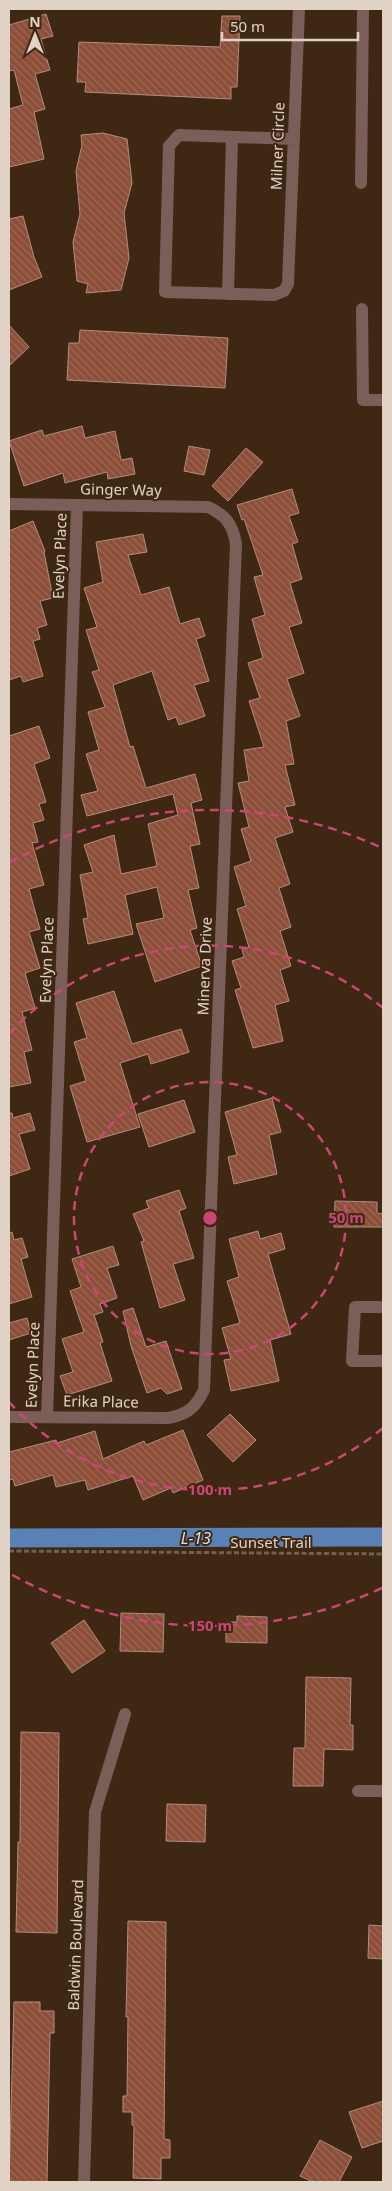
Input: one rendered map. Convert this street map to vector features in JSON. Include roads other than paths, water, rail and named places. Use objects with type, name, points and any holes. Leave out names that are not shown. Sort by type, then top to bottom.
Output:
[{"type":"street","name":"Milner Circle","points":[[228,294],[274,295],[284,291],[288,284],[299,9]]},
{"type":"street","points":[[361,183],[362,9]]},
{"type":"street","points":[[232,137],[228,294],[165,292],[169,146],[174,139],[180,136],[232,137],[294,139]]},
{"type":"street","points":[[362,309],[363,400],[383,400]]},
{"type":"street","name":"Ginger Way","points":[[9,504],[208,507],[220,512],[229,521]]},
{"type":"street","name":"Evelyn Place","points":[[47,1417],[77,505]]},
{"type":"street","name":"Minerva Drive","points":[[191,1410],[199,1401],[204,1390],[236,544],[234,532],[229,521]]},
{"type":"street","points":[[383,1308],[355,1307],[352,1361],[383,1361]]},
{"type":"street","name":"Erika Place","points":[[9,1416],[168,1418],[180,1416],[191,1410]]},
{"type":"street","name":"Baldwin Boulevard","points":[[84,2182],[95,1812],[124,1714]]},
{"type":"street","points":[[358,1791],[383,1791]]},
{"type":"waterway","name":"L-13","points":[[9,1538],[383,1537]]}]
